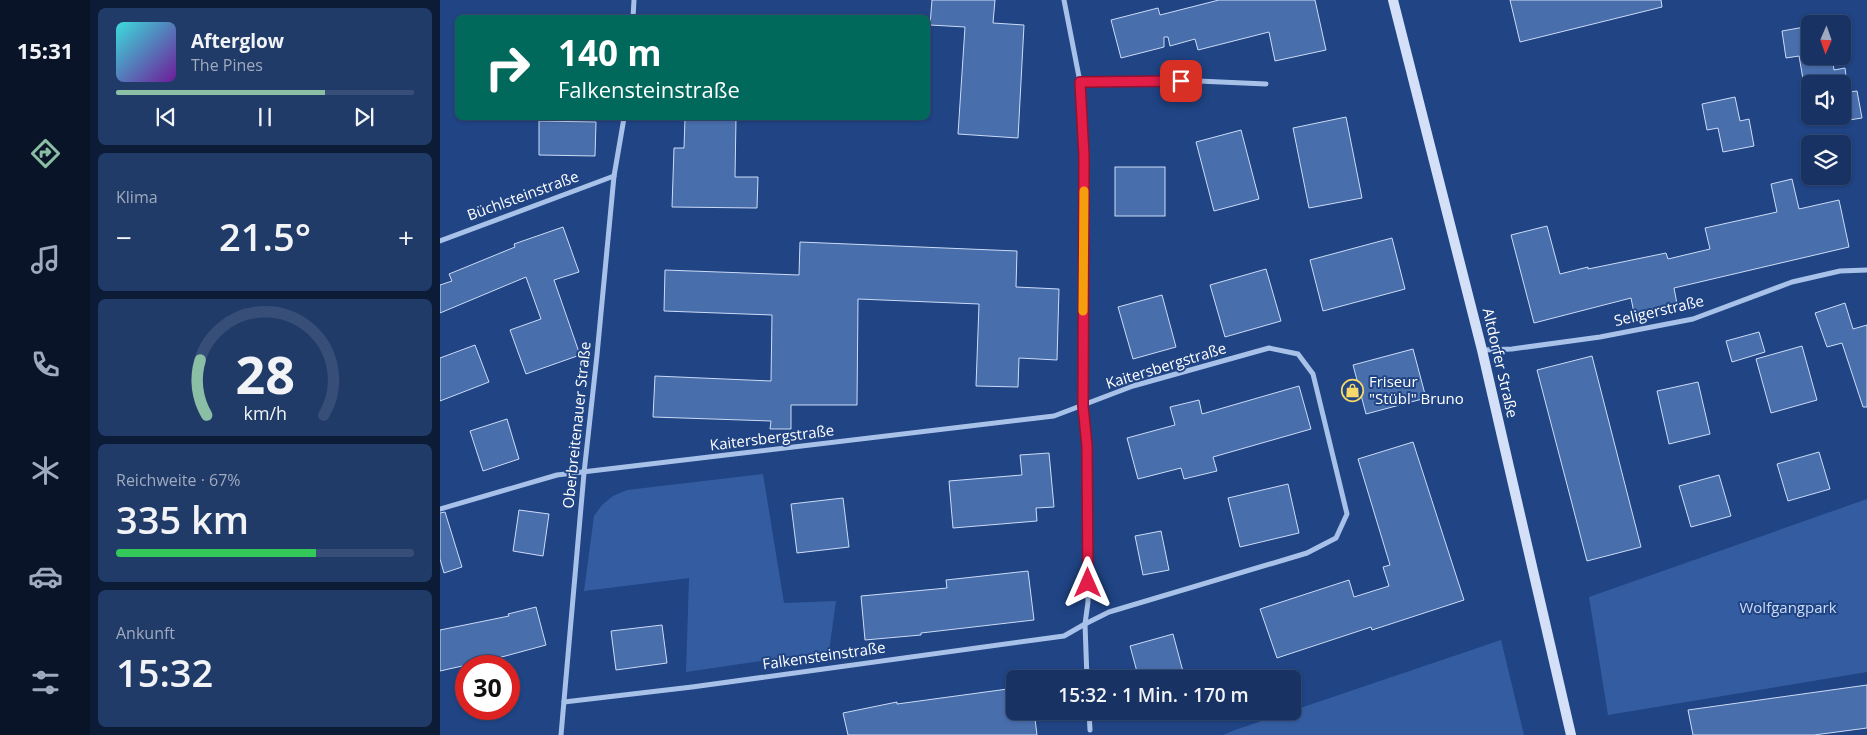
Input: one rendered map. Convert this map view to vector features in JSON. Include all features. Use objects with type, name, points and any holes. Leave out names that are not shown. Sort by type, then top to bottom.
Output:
[{"type":"main road","name":"Altdorfer Straße","points":[[1394,0],[1482,350],[1571,735]]},
{"type":"street","points":[[633,15],[634,0]]},
{"type":"street","points":[[1064,0],[1080,82],[1084,156],[1083,406],[1087,446],[1088,602],[1085,624],[1087,670]]},
{"type":"street","points":[[1080,82],[1198,81],[1266,84]]},
{"type":"street","name":"Oberbreitenauer Straße","points":[[561,735],[584,473],[598,355],[614,176],[624,120]]},
{"type":"street","name":"Büchlsteinstraße","points":[[440,241],[614,176]]},
{"type":"street","name":"Seligerstraße","points":[[1482,350],[1512,349],[1600,337],[1693,319],[1792,282],[1840,271],[1867,270]]},
{"type":"street","name":"Kaitersbergstraße","points":[[440,509],[557,475],[1054,416],[1133,386],[1269,348],[1298,354],[1313,374],[1347,514],[1336,538],[1307,552],[1109,612],[1085,624]]},
{"type":"street","name":"Falkensteinstraße","points":[[564,702],[702,686],[1064,636],[1085,624]]},
{"type":"street","points":[[1089,720],[1090,730]]},
{"type":"green space","points":[[763,474],[784,603],[836,601],[829,651],[686,672],[689,578],[584,591],[594,516],[602,505],[613,496],[627,490]]},
{"type":"green space","name":"Wolfgangpark","points":[[1867,499],[1867,672],[1608,715],[1589,597]]},
{"type":"green space","points":[[1501,640],[1524,735],[1223,735],[1265,720],[1301,720],[1301,708]]},
{"type":"building","points":[[932,0],[995,0],[993,23],[1024,25],[1018,138],[958,134],[965,27],[930,25]]},
{"type":"building","points":[[1219,0],[1315,0],[1326,50],[1275,61],[1269,32],[1198,50],[1195,39],[1170,46],[1168,37],[1164,37],[1164,47],[1121,58],[1111,20],[1158,8],[1160,15]]},
{"type":"building","points":[[1510,0],[1661,0],[1662,7],[1520,42]]},
{"type":"building","points":[[1801,28],[1801,65],[1833,65],[1834,70],[1845,68],[1846,75],[1802,75],[1799,56],[1786,58],[1782,31]]},
{"type":"building","points":[[1857,91],[1862,118],[1851,120],[1851,92]]},
{"type":"building","points":[[1735,97],[1740,121],[1749,119],[1754,146],[1723,152],[1718,128],[1707,130],[1702,104]]},
{"type":"building","points":[[1346,117],[1362,198],[1309,208],[1293,128]]},
{"type":"building","points":[[685,120],[736,120],[735,177],[758,177],[757,208],[672,207],[674,148],[684,148]]},
{"type":"building","points":[[539,121],[596,122],[595,156],[539,155]]},
{"type":"building","points":[[1241,130],[1259,199],[1214,211],[1196,142]]},
{"type":"building","points":[[1115,167],[1165,167],[1165,216],[1115,216]]},
{"type":"building","points":[[1792,179],[1799,209],[1839,200],[1849,247],[1674,288],[1677,304],[1634,313],[1631,298],[1534,323],[1511,235],[1547,226],[1560,274],[1666,253],[1668,259],[1710,249],[1705,228],[1777,212],[1771,184]]},
{"type":"building","points":[[563,227],[579,272],[554,280],[580,355],[526,374],[510,330],[541,319],[526,277],[440,313],[440,285],[452,281],[449,274],[515,247],[514,244]]},
{"type":"building","points":[[1392,238],[1405,289],[1323,311],[1310,260]]},
{"type":"building","points":[[800,242],[1017,251],[1016,287],[1059,289],[1057,360],[1019,358],[1018,387],[976,386],[979,304],[858,299],[857,405],[791,405],[791,429],[770,429],[771,421],[653,417],[655,376],[771,381],[772,315],[664,311],[665,270],[799,275]]},
{"type":"building","points":[[1266,269],[1281,321],[1225,337],[1210,285]]},
{"type":"building","points":[[1162,295],[1176,347],[1133,359],[1118,307]]},
{"type":"building","points":[[1845,303],[1853,329],[1867,325],[1867,407],[1863,407],[1842,343],[1827,347],[1815,313]]},
{"type":"building","points":[[1759,332],[1765,352],[1732,362],[1726,341]]},
{"type":"building","points":[[475,345],[489,382],[440,401],[440,358]]},
{"type":"building","points":[[1802,346],[1817,400],[1771,413],[1756,359]]},
{"type":"building","points":[[1413,349],[1426,398],[1366,414],[1353,365]]},
{"type":"building","points":[[1592,356],[1641,547],[1587,561],[1537,370]]},
{"type":"building","points":[[1698,382],[1710,434],[1669,444],[1657,391]]},
{"type":"building","points":[[1299,386],[1311,429],[1213,457],[1217,471],[1184,479],[1181,468],[1138,479],[1127,438],[1175,425],[1170,407],[1199,400],[1202,414]]},
{"type":"building","points":[[507,419],[519,459],[483,471],[470,431]]},
{"type":"building","points":[[1413,442],[1464,600],[1372,630],[1371,627],[1277,658],[1260,609],[1349,580],[1354,597],[1389,586],[1383,567],[1390,565],[1358,459]]},
{"type":"building","points":[[1819,452],[1830,489],[1788,501],[1777,464]]},
{"type":"building","points":[[1049,453],[1054,507],[1036,508],[1037,521],[953,528],[949,481],[1022,475],[1020,455]]},
{"type":"building","points":[[1719,475],[1731,516],[1691,527],[1679,486]]},
{"type":"building","points":[[1288,484],[1299,533],[1240,547],[1228,498]]},
{"type":"building","points":[[843,498],[849,547],[797,553],[791,504]]},
{"type":"building","points":[[519,510],[549,514],[543,556],[513,551]]},
{"type":"building","points":[[445,512],[462,567],[444,573],[440,559],[440,513]]},
{"type":"building","points":[[1161,531],[1169,570],[1143,575],[1135,536]]},
{"type":"building","points":[[1028,571],[1034,620],[921,633],[921,635],[865,640],[861,596],[947,588],[946,580]]},
{"type":"building","points":[[536,607],[546,645],[509,655],[455,655],[455,668],[440,671],[440,630],[509,616],[508,614]]},
{"type":"building","points":[[662,625],[667,663],[616,670],[611,631]]},
{"type":"building","points":[[1173,634],[1183,670],[1137,670],[1130,646]]},
{"type":"building","points":[[1867,685],[1867,728],[1814,735],[1693,735],[1688,710]]},
{"type":"building","points":[[1006,689],[1006,720],[1035,720],[1037,735],[848,735],[843,713],[897,702],[897,704]]},
{"type":"slow traffic","points":[[1083,311],[1084,191]]},
{"type":"place","name":"Friseur \"Stübl\" Bruno","points":[[1353,391]]},
{"type":"route","points":[[1088,583],[1087,446],[1083,406],[1084,156],[1080,82],[1181,81]]}]
